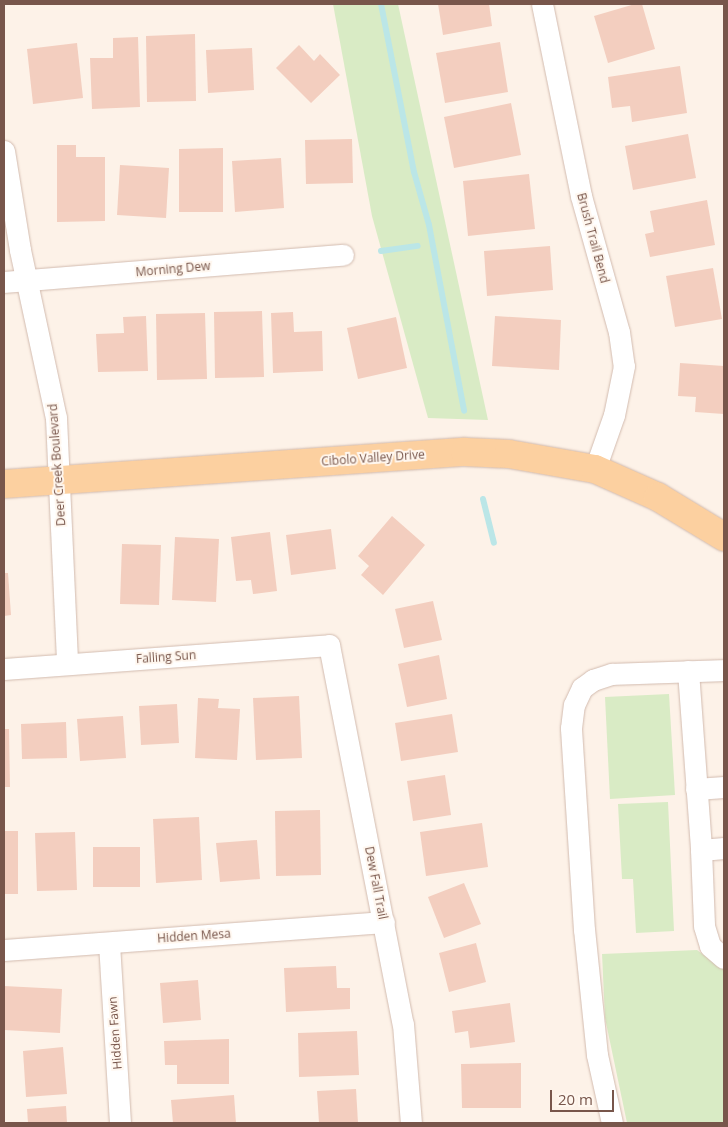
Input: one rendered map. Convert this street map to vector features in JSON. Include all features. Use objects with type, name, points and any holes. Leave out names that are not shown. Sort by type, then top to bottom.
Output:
[{"type":"main road","name":"Cibolo Valley Drive","points":[[4,484],[465,452],[550,459],[595,469],[658,496],[724,537]]},
{"type":"street","name":"Brush Trail Bend","points":[[542,4],[581,196],[619,332],[624,366],[614,415],[595,469]]},
{"type":"street","name":"Deer Creek Boulevard","points":[[4,151],[27,280],[53,399],[59,480],[67,664]]},
{"type":"street","name":"Morning Dew","points":[[4,282],[342,255]]},
{"type":"street","name":"Falling Sun","points":[[4,669],[329,645]]},
{"type":"street","name":"Dew Fall Trail","points":[[329,645],[403,1024],[410,1123]]},
{"type":"street","points":[[612,1123],[597,1055],[584,930],[571,728],[574,705],[582,688],[593,680],[612,674],[724,670]]},
{"type":"street","points":[[688,671],[701,850],[704,926],[710,946],[724,958]]},
{"type":"street","points":[[696,789],[724,787]]},
{"type":"street","points":[[701,850],[724,848]]},
{"type":"street","name":"Hidden Mesa","points":[[4,950],[384,922]]},
{"type":"street","name":"Hidden Fawn","points":[[109,943],[120,1123]]},
{"type":"green space","points":[[333,4],[398,4],[488,420],[428,418],[372,216]]},
{"type":"green space","points":[[669,694],[675,795],[610,799],[605,697]]},
{"type":"green space","points":[[668,802],[674,931],[636,933],[633,879],[622,879],[618,804]]},
{"type":"green space","points":[[697,950],[724,970],[724,1123],[627,1123],[605,1018],[602,954]]},
{"type":"building","points":[[438,4],[489,4],[492,26],[443,35]]},
{"type":"building","points":[[635,4],[642,4],[655,49],[608,63],[594,16]]},
{"type":"building","points":[[195,34],[196,101],[147,102],[146,36]]},
{"type":"building","points":[[138,37],[140,107],[92,109],[90,58],[113,58],[113,38]]},
{"type":"building","points":[[500,42],[508,92],[445,103],[436,53]]},
{"type":"building","points":[[77,43],[83,98],[33,104],[27,49]]},
{"type":"building","points":[[299,45],[314,61],[320,54],[340,75],[311,103],[276,68]]},
{"type":"building","points":[[252,48],[254,90],[208,93],[206,50]]},
{"type":"building","points":[[680,66],[687,113],[632,122],[630,106],[612,108],[608,77]]},
{"type":"building","points":[[511,103],[521,155],[454,168],[444,117]]},
{"type":"building","points":[[688,134],[696,178],[633,190],[625,146]]},
{"type":"building","points":[[352,139],[353,183],[306,184],[305,140]]},
{"type":"building","points":[[57,145],[76,145],[76,157],[105,157],[105,221],[57,222]]},
{"type":"building","points":[[223,148],[223,212],[179,212],[179,149]]},
{"type":"building","points":[[281,158],[284,208],[235,212],[232,161]]},
{"type":"building","points":[[120,165],[169,168],[166,218],[117,215]]},
{"type":"building","points":[[529,174],[535,229],[468,236],[463,181]]},
{"type":"building","points":[[707,200],[715,245],[650,257],[645,234],[654,232],[650,211]]},
{"type":"building","points":[[550,246],[553,290],[487,296],[484,251]]},
{"type":"building","points":[[713,268],[722,319],[675,327],[666,276]]},
{"type":"building","points":[[262,311],[264,377],[215,378],[214,312]]},
{"type":"building","points":[[293,312],[294,332],[322,331],[323,371],[273,373],[271,313]]},
{"type":"building","points":[[205,313],[207,379],[157,380],[156,314]]},
{"type":"building","points":[[146,316],[148,371],[98,372],[96,334],[124,333],[123,317]]},
{"type":"building","points":[[495,316],[561,320],[559,370],[492,366]]},
{"type":"building","points":[[396,317],[407,368],[358,379],[347,328]]},
{"type":"building","points":[[680,363],[724,366],[724,414],[695,412],[696,397],[678,396]]},
{"type":"building","points":[[392,516],[425,545],[383,595],[361,575],[369,566],[358,556]]},
{"type":"building","points":[[331,529],[336,569],[291,575],[286,535]]},
{"type":"building","points":[[270,532],[277,591],[253,594],[251,580],[236,581],[231,537]]},
{"type":"building","points":[[175,537],[219,539],[216,602],[172,600]]},
{"type":"building","points":[[122,544],[161,545],[159,605],[120,604]]},
{"type":"building","points":[[4,573],[8,573],[11,615],[4,616]]},
{"type":"building","points":[[433,601],[442,640],[404,648],[395,609]]},
{"type":"building","points":[[439,655],[447,699],[407,707],[398,664]]},
{"type":"building","points":[[299,696],[302,758],[256,760],[253,698]]},
{"type":"building","points":[[198,698],[219,699],[218,708],[240,709],[237,760],[195,758]]},
{"type":"building","points":[[177,704],[179,743],[141,745],[139,706]]},
{"type":"building","points":[[452,714],[458,752],[401,761],[395,723]]},
{"type":"building","points":[[123,716],[126,758],[80,761],[77,719]]},
{"type":"building","points":[[66,722],[67,758],[22,759],[21,724]]},
{"type":"building","points":[[4,729],[9,729],[10,787],[4,787]]},
{"type":"building","points":[[445,775],[451,815],[413,821],[407,781]]},
{"type":"building","points":[[320,810],[321,875],[276,876],[275,811]]},
{"type":"building","points":[[199,817],[202,880],[156,883],[153,819]]},
{"type":"building","points":[[482,823],[488,867],[426,876],[420,832]]},
{"type":"building","points":[[4,831],[18,831],[18,894],[4,894]]},
{"type":"building","points":[[75,832],[77,890],[37,891],[35,833]]},
{"type":"building","points":[[257,840],[260,879],[220,882],[216,843]]},
{"type":"building","points":[[93,847],[140,847],[140,887],[93,887]]},
{"type":"building","points":[[464,883],[481,924],[444,938],[428,897]]},
{"type":"building","points":[[476,943],[486,982],[449,992],[439,953]]},
{"type":"building","points":[[336,966],[337,988],[350,988],[350,1009],[286,1012],[284,968]]},
{"type":"building","points":[[198,980],[201,1020],[163,1023],[160,983]]},
{"type":"building","points":[[4,986],[62,989],[60,1033],[4,1030]]},
{"type":"building","points":[[510,1003],[515,1042],[470,1048],[468,1031],[455,1033],[452,1011]]},
{"type":"building","points":[[357,1031],[359,1075],[299,1077],[298,1033]]},
{"type":"building","points":[[229,1039],[229,1084],[177,1084],[177,1065],[165,1065],[164,1041]]},
{"type":"building","points":[[63,1047],[67,1094],[26,1097],[23,1051]]},
{"type":"building","points":[[521,1063],[521,1108],[462,1108],[461,1064]]},
{"type":"building","points":[[356,1089],[358,1123],[319,1123],[317,1091]]},
{"type":"building","points":[[234,1095],[236,1123],[173,1123],[171,1100]]},
{"type":"building","points":[[66,1106],[67,1123],[28,1123],[27,1109]]},
{"type":"waterway","points":[[381,4],[414,172],[429,225],[464,411]]},
{"type":"waterway","points":[[381,251],[418,246]]},
{"type":"waterway","points":[[483,499],[494,543]]}]
